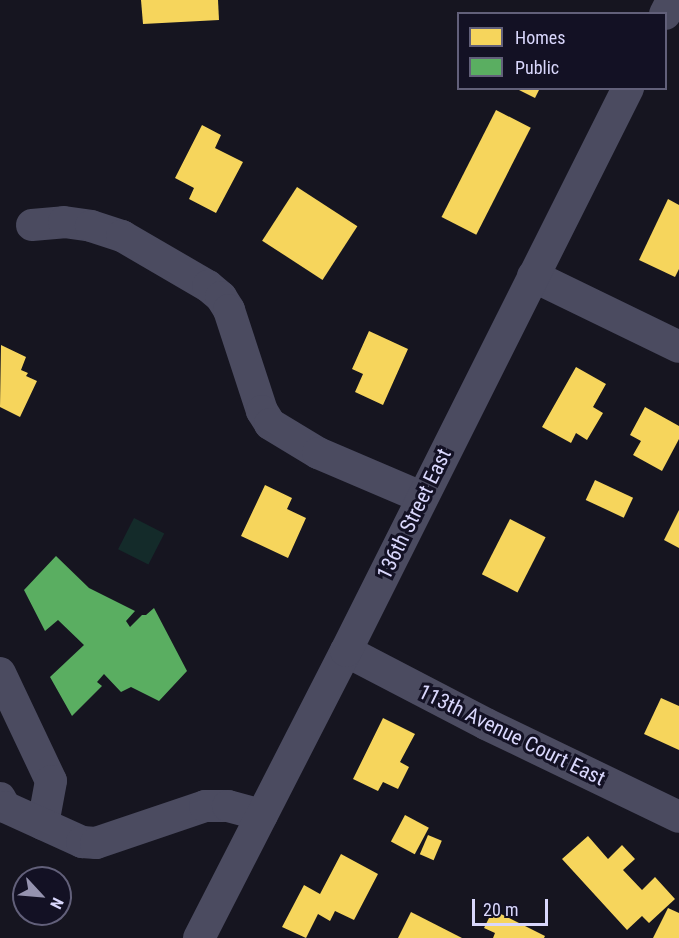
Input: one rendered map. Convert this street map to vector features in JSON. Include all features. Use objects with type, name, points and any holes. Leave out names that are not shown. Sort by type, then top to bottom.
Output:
[{"type":"street","name":"136th Street East","points":[[199,938],[346,651],[626,90]]},
{"type":"street","points":[[32,225],[64,222],[92,226],[122,236],[208,286],[221,297],[229,310],[262,411],[270,423],[318,453],[421,497]]},
{"type":"street","points":[[533,276],[679,347]]},
{"type":"street","name":"113th Avenue Court East","points":[[346,651],[486,724],[679,817]]},
{"type":"street","points":[[0,673],[51,781],[43,824]]},
{"type":"street","points":[[3,803],[82,842],[96,843],[205,806],[228,806],[262,815]]},
{"type":"green space","points":[[134,518],[164,533],[148,565],[118,549]]},
{"type":"building: Homes","points":[[141,0],[218,0],[219,20],[143,24]]},
{"type":"building: Homes","points":[[519,90],[539,90],[535,98]]},
{"type":"building: Homes","points":[[496,110],[531,128],[476,235],[442,217]]},
{"type":"building: Homes","points":[[202,125],[221,135],[215,148],[243,162],[216,213],[189,199],[194,188],[175,178]]},
{"type":"building: Homes","points":[[297,187],[357,226],[323,280],[262,241]]},
{"type":"building: Homes","points":[[668,199],[679,205],[679,269],[675,277],[639,260]]},
{"type":"building: Homes","points":[[369,331],[408,349],[383,405],[355,392],[363,374],[352,369]]},
{"type":"building: Homes","points":[[1,345],[26,357],[21,370],[28,373],[26,376],[37,381],[20,417],[0,407]]},
{"type":"building: Homes","points":[[576,367],[606,384],[593,407],[603,413],[587,440],[576,433],[571,443],[542,427]]},
{"type":"building: Homes","points":[[645,407],[679,426],[679,439],[662,471],[633,455],[641,441],[630,435]]},
{"type":"building: Homes","points":[[595,480],[633,498],[624,518],[586,500]]},
{"type":"building: Homes","points":[[265,485],[292,498],[287,509],[306,518],[288,558],[241,536]]},
{"type":"building: Homes","points":[[679,510],[679,548],[664,540]]},
{"type":"building: Homes","points":[[510,519],[546,537],[517,592],[482,574]]},
{"type":"building: Homes","points":[[661,698],[679,706],[679,750],[644,734]]},
{"type":"building: Homes","points":[[383,718],[415,734],[400,762],[409,767],[398,789],[383,782],[378,791],[353,779]]},
{"type":"building: Homes","points":[[405,815],[429,828],[415,854],[391,841]]},
{"type":"building: Homes","points":[[428,835],[442,841],[434,860],[420,854]]},
{"type":"building: Homes","points":[[588,836],[608,859],[622,845],[635,859],[623,870],[642,890],[655,877],[675,899],[649,923],[642,916],[627,930],[562,859]]},
{"type":"building: Homes","points":[[341,854],[378,874],[354,920],[335,911],[330,921],[318,914],[306,938],[282,927],[304,885],[320,894]]},
{"type":"building: Homes","points":[[668,908],[679,913],[679,938],[653,938]]},
{"type":"building: Homes","points":[[493,910],[545,936],[544,938],[493,938],[495,933],[484,928]]},
{"type":"building: Homes","points":[[411,912],[462,938],[398,938]]},
{"type":"building: Public","points":[[56,556],[89,588],[135,611],[126,621],[130,627],[142,615],[146,615],[154,608],[187,671],[159,701],[131,687],[121,692],[104,674],[97,682],[102,686],[72,716],[50,677],[84,645],[58,620],[45,631],[24,590]]}]
